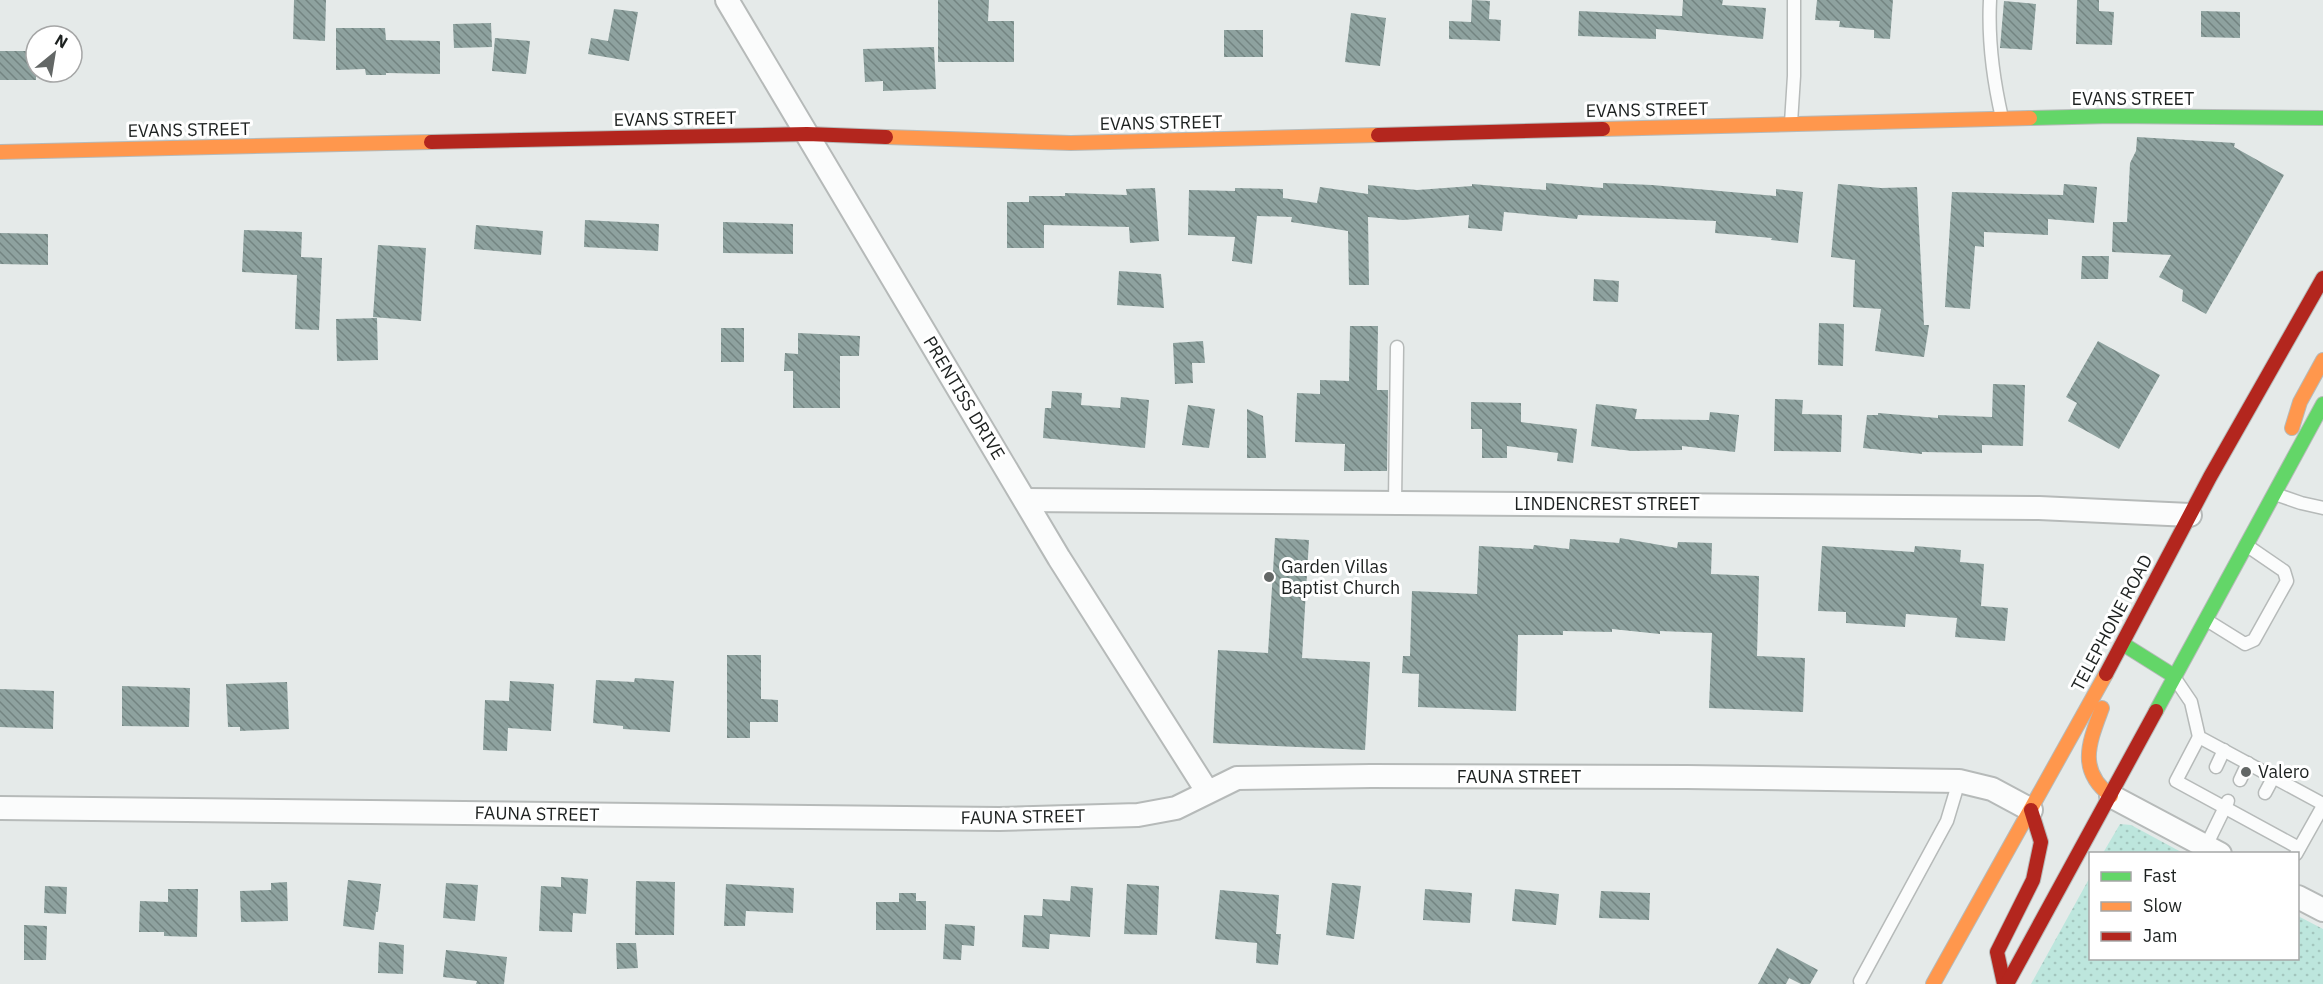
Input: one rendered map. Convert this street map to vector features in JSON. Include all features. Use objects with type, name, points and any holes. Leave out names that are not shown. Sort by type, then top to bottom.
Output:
[{"type":"street","name":"PRENTISS DRIVE","points":[[727,0],[1025,500],[1207,791]]},
{"type":"street","name":"EVANS STREET","points":[[0,152],[807,134],[1071,143],[2112,116],[2323,118]]},
{"type":"street","name":"TELEPHONE ROAD","points":[[1933,984],[2123,644],[2190,515],[2323,278]]},
{"type":"street","points":[[2274,493],[2300,402],[2323,360]]},
{"type":"street","points":[[2005,984],[2111,796],[2245,544],[2323,406]]},
{"type":"street","name":"LINDENCREST STREET","points":[[1025,500],[1395,501],[2039,508],[2190,515]]},
{"type":"street","points":[[2174,676],[2123,644],[2090,744],[2089,763],[2096,782],[2111,796],[2213,850]]},
{"type":"street","name":"FAUNA STREET","points":[[0,808],[999,819],[1138,815],[1176,808],[1207,791],[1238,778],[1687,777],[1959,781],[1992,789],[2031,810]]},
{"type":"street","points":[[2005,984],[1997,952],[2033,880],[2041,842],[2031,810]]},
{"type":"street","points":[[2299,898],[2323,910]]},
{"type":"lane","points":[[1791,124],[1794,76],[1794,0]]},
{"type":"lane","points":[[1990,0],[1995,88],[2002,119]]},
{"type":"lane","points":[[1395,501],[1397,347]]},
{"type":"lane","points":[[2274,493],[2323,508]]},
{"type":"lane","points":[[2205,619],[2245,644],[2254,640],[2282,591],[2287,580],[2284,571],[2245,544]]},
{"type":"lane","points":[[2174,676],[2192,702],[2199,737],[2176,781],[2203,791],[2252,818],[2298,851],[2323,805],[2199,737]]},
{"type":"lane","points":[[2216,767],[2224,750]]},
{"type":"lane","points":[[2240,780],[2248,764]]},
{"type":"lane","points":[[2265,793],[2273,778]]},
{"type":"lane","points":[[1860,981],[1947,821],[1959,781]]},
{"type":"lane","points":[[2213,850],[2227,804]]},
{"type":"green space","points":[[2120,824],[2131,825],[2181,852],[2104,852]]},
{"type":"green space","points":[[2089,879],[2089,960],[2299,960],[2299,917],[2323,929],[2323,984],[2031,984]]},
{"type":"building","points":[[294,0],[326,0],[325,41],[293,39]]},
{"type":"building","points":[[938,0],[989,0],[988,21],[1014,21],[1014,62],[938,62]]},
{"type":"building","points":[[1472,0],[1490,1],[1489,19],[1501,20],[1500,41],[1449,39],[1449,21],[1471,22]]},
{"type":"building","points":[[1683,0],[1723,0],[1722,5],[1766,8],[1763,39],[1656,29],[1656,39],[1578,36],[1579,11],[1682,16]]},
{"type":"building","points":[[1817,0],[1893,0],[1890,39],[1874,38],[1874,30],[1839,27],[1840,21],[1815,20]]},
{"type":"building","points":[[2077,0],[2099,0],[2099,11],[2114,12],[2112,45],[2076,44]]},
{"type":"building","points":[[2004,1],[2036,4],[2032,50],[2000,48]]},
{"type":"building","points":[[614,9],[638,12],[629,61],[588,54],[591,38],[608,41]]},
{"type":"building","points":[[2201,11],[2240,12],[2240,38],[2201,37]]},
{"type":"building","points":[[1351,13],[1386,18],[1380,66],[1345,62]]},
{"type":"building","points":[[491,23],[492,47],[454,48],[453,24]]},
{"type":"building","points":[[336,28],[385,28],[386,40],[440,41],[440,74],[366,75],[365,69],[336,70]]},
{"type":"building","points":[[1224,30],[1263,30],[1263,57],[1224,57]]},
{"type":"building","points":[[495,38],[530,41],[526,74],[492,71]]},
{"type":"building","points":[[934,47],[936,89],[883,91],[883,81],[865,82],[863,49]]},
{"type":"building","points":[[0,51],[24,51],[24,80],[0,80]]},
{"type":"building","points":[[2137,137],[2235,143],[2234,147],[2284,175],[2206,314],[2182,301],[2183,290],[2159,277],[2171,255],[2112,252],[2113,222],[2127,222],[2130,163],[2136,151]]},
{"type":"building","points":[[1546,183],[1603,188],[1603,183],[1652,185],[1776,196],[1776,189],[1803,192],[1798,243],[1771,240],[1772,238],[1715,233],[1716,221],[1578,215],[1577,219],[1504,212],[1502,231],[1468,228],[1469,215],[1403,220],[1368,217],[1369,285],[1349,285],[1348,231],[1291,222],[1292,217],[1257,216],[1252,264],[1232,261],[1235,237],[1188,235],[1189,190],[1283,189],[1283,198],[1317,203],[1320,187],[1368,194],[1368,185],[1417,190],[1472,186],[1472,184],[1546,190]]},
{"type":"building","points":[[1838,184],[1881,188],[1917,187],[1924,325],[1929,325],[1924,357],[1875,351],[1881,309],[1853,307],[1855,260],[1831,257]]},
{"type":"building","points":[[2064,184],[2097,187],[2094,223],[2048,219],[2048,235],[1984,232],[1984,247],[1975,246],[1970,309],[1945,307],[1952,192],[2063,195]]},
{"type":"building","points":[[1155,188],[1159,241],[1130,243],[1129,227],[1044,225],[1044,248],[1007,248],[1007,202],[1029,202],[1029,196],[1065,196],[1065,193],[1127,195],[1126,189]]},
{"type":"building","points":[[585,220],[659,224],[658,251],[584,247]]},
{"type":"building","points":[[723,222],[793,224],[793,254],[723,253]]},
{"type":"building","points":[[476,225],[543,231],[541,255],[474,249]]},
{"type":"building","points":[[244,230],[302,232],[301,257],[322,258],[319,330],[295,329],[297,275],[242,272]]},
{"type":"building","points":[[0,233],[48,234],[48,265],[0,264]]},
{"type":"building","points":[[378,245],[426,248],[421,321],[373,317]]},
{"type":"building","points":[[2082,256],[2109,256],[2108,279],[2081,279]]},
{"type":"building","points":[[1119,271],[1161,274],[1164,308],[1117,305]]},
{"type":"building","points":[[1594,279],[1619,281],[1618,302],[1593,301]]},
{"type":"building","points":[[377,318],[378,360],[337,361],[336,319]]},
{"type":"building","points":[[1819,323],[1844,324],[1843,366],[1818,365]]},
{"type":"building","points":[[1350,326],[1378,326],[1377,390],[1388,390],[1387,471],[1344,471],[1345,444],[1295,442],[1297,393],[1320,394],[1320,380],[1349,381]]},
{"type":"building","points":[[721,328],[744,328],[744,362],[721,362]]},
{"type":"building","points":[[798,333],[860,336],[859,356],[840,356],[840,408],[793,408],[793,371],[784,371],[785,353],[798,354]]},
{"type":"building","points":[[1203,341],[1205,363],[1192,363],[1193,383],[1175,384],[1173,343]]},
{"type":"building","points":[[2098,341],[2160,375],[2119,449],[2068,421],[2077,403],[2066,397]]},
{"type":"building","points":[[1993,384],[2025,385],[2023,446],[1982,445],[1982,453],[1922,452],[1922,454],[1863,448],[1867,415],[1878,415],[1878,413],[1938,418],[1938,415],[1992,417]]},
{"type":"building","points":[[1052,391],[1082,393],[1081,405],[1120,408],[1121,397],[1149,400],[1145,448],[1043,438],[1045,408],[1051,408]]},
{"type":"building","points":[[1775,399],[1803,400],[1802,414],[1842,415],[1841,452],[1774,451]]},
{"type":"building","points":[[1471,402],[1521,403],[1521,422],[1577,429],[1573,463],[1557,461],[1558,453],[1507,446],[1507,458],[1482,458],[1482,429],[1471,429]]},
{"type":"building","points":[[1596,404],[1637,409],[1635,419],[1709,420],[1710,412],[1739,415],[1735,452],[1682,446],[1682,450],[1632,451],[1591,446]]},
{"type":"building","points":[[1188,405],[1215,409],[1209,448],[1182,445]]},
{"type":"building","points":[[1247,409],[1263,416],[1266,458],[1247,458]]},
{"type":"building","points":[[1275,538],[1309,540],[1302,658],[1370,662],[1365,750],[1213,743],[1218,650],[1268,653]]},
{"type":"building","points":[[1620,538],[1677,548],[1678,542],[1712,543],[1711,574],[1759,576],[1757,656],[1805,658],[1803,712],[1709,708],[1712,633],[1660,631],[1660,634],[1612,629],[1612,632],[1563,631],[1563,635],[1518,635],[1516,711],[1418,707],[1419,674],[1402,673],[1403,656],[1410,656],[1412,591],[1477,594],[1479,546],[1533,549],[1534,545],[1569,549],[1570,539],[1619,543]]},
{"type":"building","points":[[1822,546],[1914,552],[1915,546],[1961,550],[1960,562],[1984,564],[1981,606],[2008,608],[2005,641],[1955,637],[1957,618],[1906,614],[1905,627],[1846,623],[1846,612],[1818,611]]},
{"type":"building","points":[[727,655],[761,655],[761,699],[778,700],[778,722],[750,722],[750,738],[727,738]]},
{"type":"building","points":[[635,678],[674,681],[670,732],[623,729],[623,726],[593,723],[596,680],[634,682]]},
{"type":"building","points":[[510,681],[554,684],[551,731],[508,728],[507,751],[483,750],[485,700],[509,701]]},
{"type":"building","points":[[287,682],[289,729],[240,731],[240,727],[228,727],[226,684]]},
{"type":"building","points":[[122,686],[190,688],[189,727],[122,726]]},
{"type":"building","points":[[0,689],[54,691],[53,729],[0,727]]},
{"type":"building","points":[[561,877],[588,879],[586,914],[573,913],[572,932],[539,931],[541,886],[561,887]]},
{"type":"building","points":[[348,880],[381,884],[374,930],[343,926]]},
{"type":"building","points":[[636,881],[675,882],[674,935],[635,935]]},
{"type":"building","points":[[287,882],[288,921],[241,922],[240,891],[271,890],[271,883]]},
{"type":"building","points":[[446,883],[478,885],[475,921],[443,918]]},
{"type":"building","points":[[1332,883],[1361,886],[1354,939],[1326,935]]},
{"type":"building","points":[[726,884],[794,888],[793,913],[746,911],[745,926],[724,926]]},
{"type":"building","points":[[1127,884],[1159,886],[1157,935],[1124,934]]},
{"type":"building","points":[[45,886],[67,887],[66,914],[44,913]]},
{"type":"building","points":[[1071,886],[1093,888],[1090,937],[1050,934],[1049,949],[1022,947],[1024,915],[1042,916],[1043,899],[1070,901]]},
{"type":"building","points":[[168,889],[198,889],[197,937],[164,936],[164,932],[139,932],[140,901],[168,902]]},
{"type":"building","points":[[1425,889],[1472,893],[1470,923],[1423,920]]},
{"type":"building","points":[[1515,889],[1559,894],[1556,925],[1512,921]]},
{"type":"building","points":[[1220,890],[1279,895],[1276,934],[1281,934],[1278,965],[1256,963],[1257,943],[1215,939]]},
{"type":"building","points":[[1601,891],[1650,893],[1649,920],[1599,918]]},
{"type":"building","points":[[899,893],[916,893],[916,901],[926,901],[926,930],[876,930],[876,902],[899,902]]},
{"type":"building","points":[[945,924],[975,926],[974,946],[962,945],[961,960],[943,959]]},
{"type":"building","points":[[24,925],[47,926],[46,960],[24,960]]},
{"type":"building","points":[[379,942],[404,945],[403,974],[378,973]]},
{"type":"building","points":[[616,943],[636,943],[638,968],[617,969]]},
{"type":"building","points":[[1777,948],[1818,970],[1810,984],[1801,984],[1789,978],[1786,984],[1758,984]]},
{"type":"building","points":[[446,950],[507,957],[504,984],[476,984],[477,981],[443,977]]},
{"type":"traffic: fast","points":[[2030,118],[2112,116],[2323,118]]},
{"type":"traffic: fast","points":[[2156,711],[2323,404]]},
{"type":"traffic: fast","points":[[2123,644],[2174,676]]},
{"type":"traffic: slow","points":[[1603,129],[2030,118]]},
{"type":"traffic: slow","points":[[886,137],[1071,143],[1378,135]]},
{"type":"traffic: slow","points":[[0,152],[431,142]]},
{"type":"traffic: slow","points":[[2292,428],[2300,402],[2323,360]]},
{"type":"traffic: slow","points":[[1933,984],[2106,674]]},
{"type":"traffic: slow","points":[[2102,708],[2090,744],[2090,766],[2093,776],[2111,796]]},
{"type":"traffic: jam","points":[[1378,135],[1603,129]]},
{"type":"traffic: jam","points":[[431,142],[807,134],[886,137]]},
{"type":"traffic: jam","points":[[2106,674],[2210,477],[2323,278]]},
{"type":"traffic: jam","points":[[2007,984],[2156,711]]},
{"type":"traffic: jam","points":[[2004,984],[1997,952],[2033,880],[2041,842],[2031,810]]},
{"type":"place","name":"Garden Villas Baptist Church","points":[[1269,577]]},
{"type":"place","name":"Valero","points":[[2246,772]]}]
